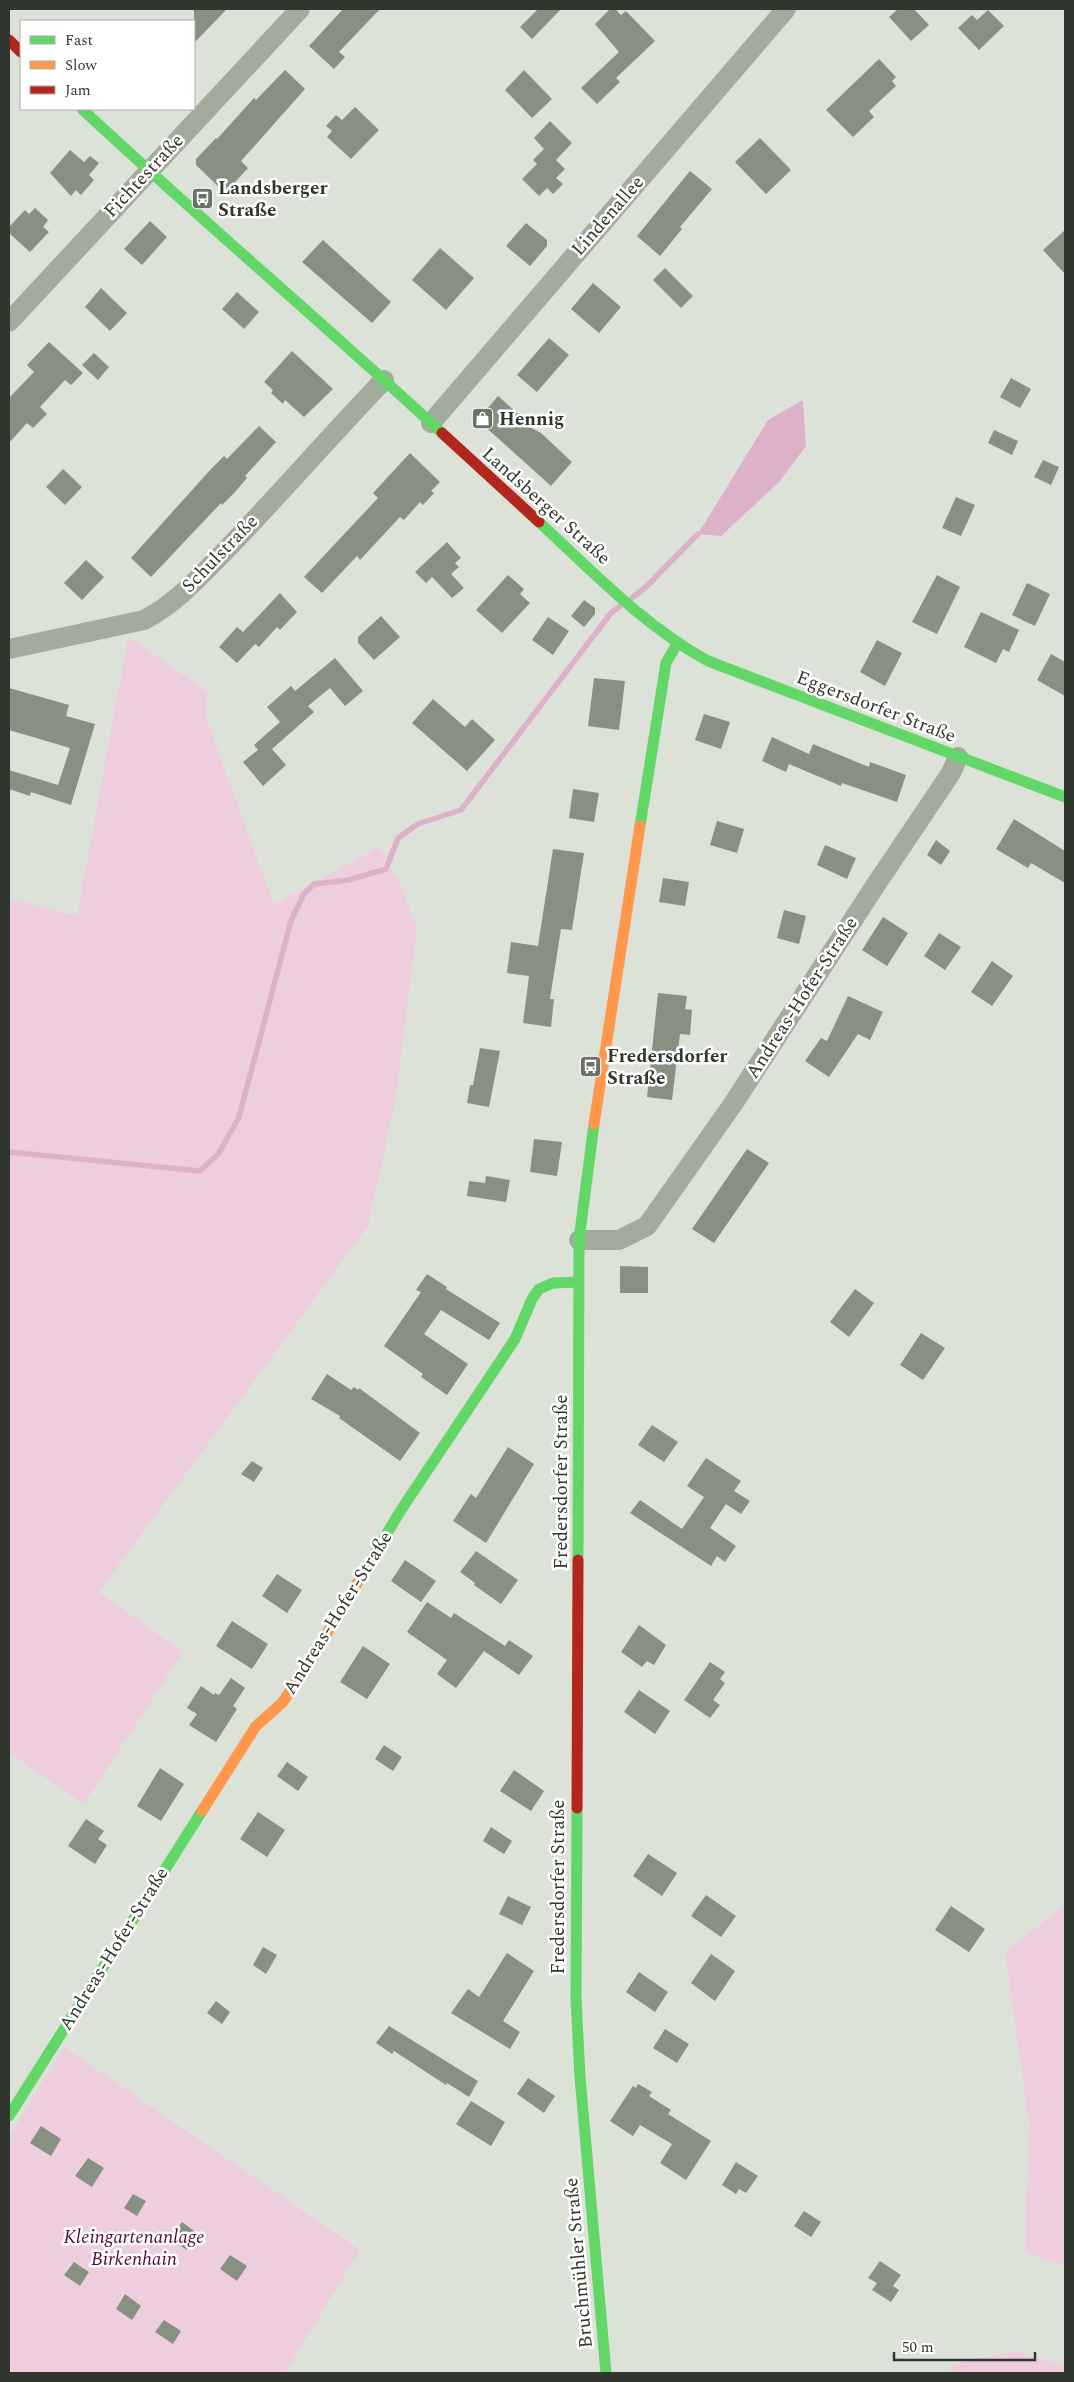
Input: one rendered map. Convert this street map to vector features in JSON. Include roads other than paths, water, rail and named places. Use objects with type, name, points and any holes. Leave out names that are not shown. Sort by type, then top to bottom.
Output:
[{"type":"street","name":"Fichtestraße","points":[[9,322],[300,9]]},
{"type":"street","name":"Lindenallee","points":[[431,423],[786,9]]},
{"type":"street","points":[[9,40],[20,51]]},
{"type":"street","name":"Landsberger Straße","points":[[83,110],[148,171],[384,380],[626,602],[678,644]]},
{"type":"street","name":"Schulstraße","points":[[9,649],[144,620],[155,614],[181,595],[233,543],[384,380]]},
{"type":"street","name":"Eggersdorfer Straße","points":[[678,644],[708,661],[1065,797]]},
{"type":"street","name":"Fredersdorfer Straße","points":[[586,2149],[576,1999],[579,1240],[587,1167],[666,664],[678,644]]},
{"type":"street","name":"Andreas-Hofer-Straße","points":[[579,1240],[619,1240],[647,1226],[733,1104],[951,773],[958,757]]},
{"type":"street","name":"Andreas-Hofer-Straße","points":[[9,2116],[256,1726],[282,1703],[306,1670],[401,1510],[515,1339],[532,1299],[539,1289],[553,1283],[579,1282]]},
{"type":"street","name":"Bruchmühler Straße","points":[[586,2149],[606,2373]]},
{"type":"waterway","points":[[632,598],[646,587],[698,534]]},
{"type":"waterway","points":[[9,1152],[200,1171],[219,1153],[239,1117],[291,921],[304,894],[314,884],[349,880],[386,869],[398,838],[418,824],[461,810],[611,613],[620,606]]},
{"type":"place","name":"Landsberger Straße","points":[[202,199]]},
{"type":"place","name":"Hennig","points":[[483,419]]},
{"type":"place","name":"Fredersdorfer Straße","points":[[591,1067]]},
{"type":"park label","name":"Kleingartenanlage Birkenhain","points":[[134,2248]]}]
